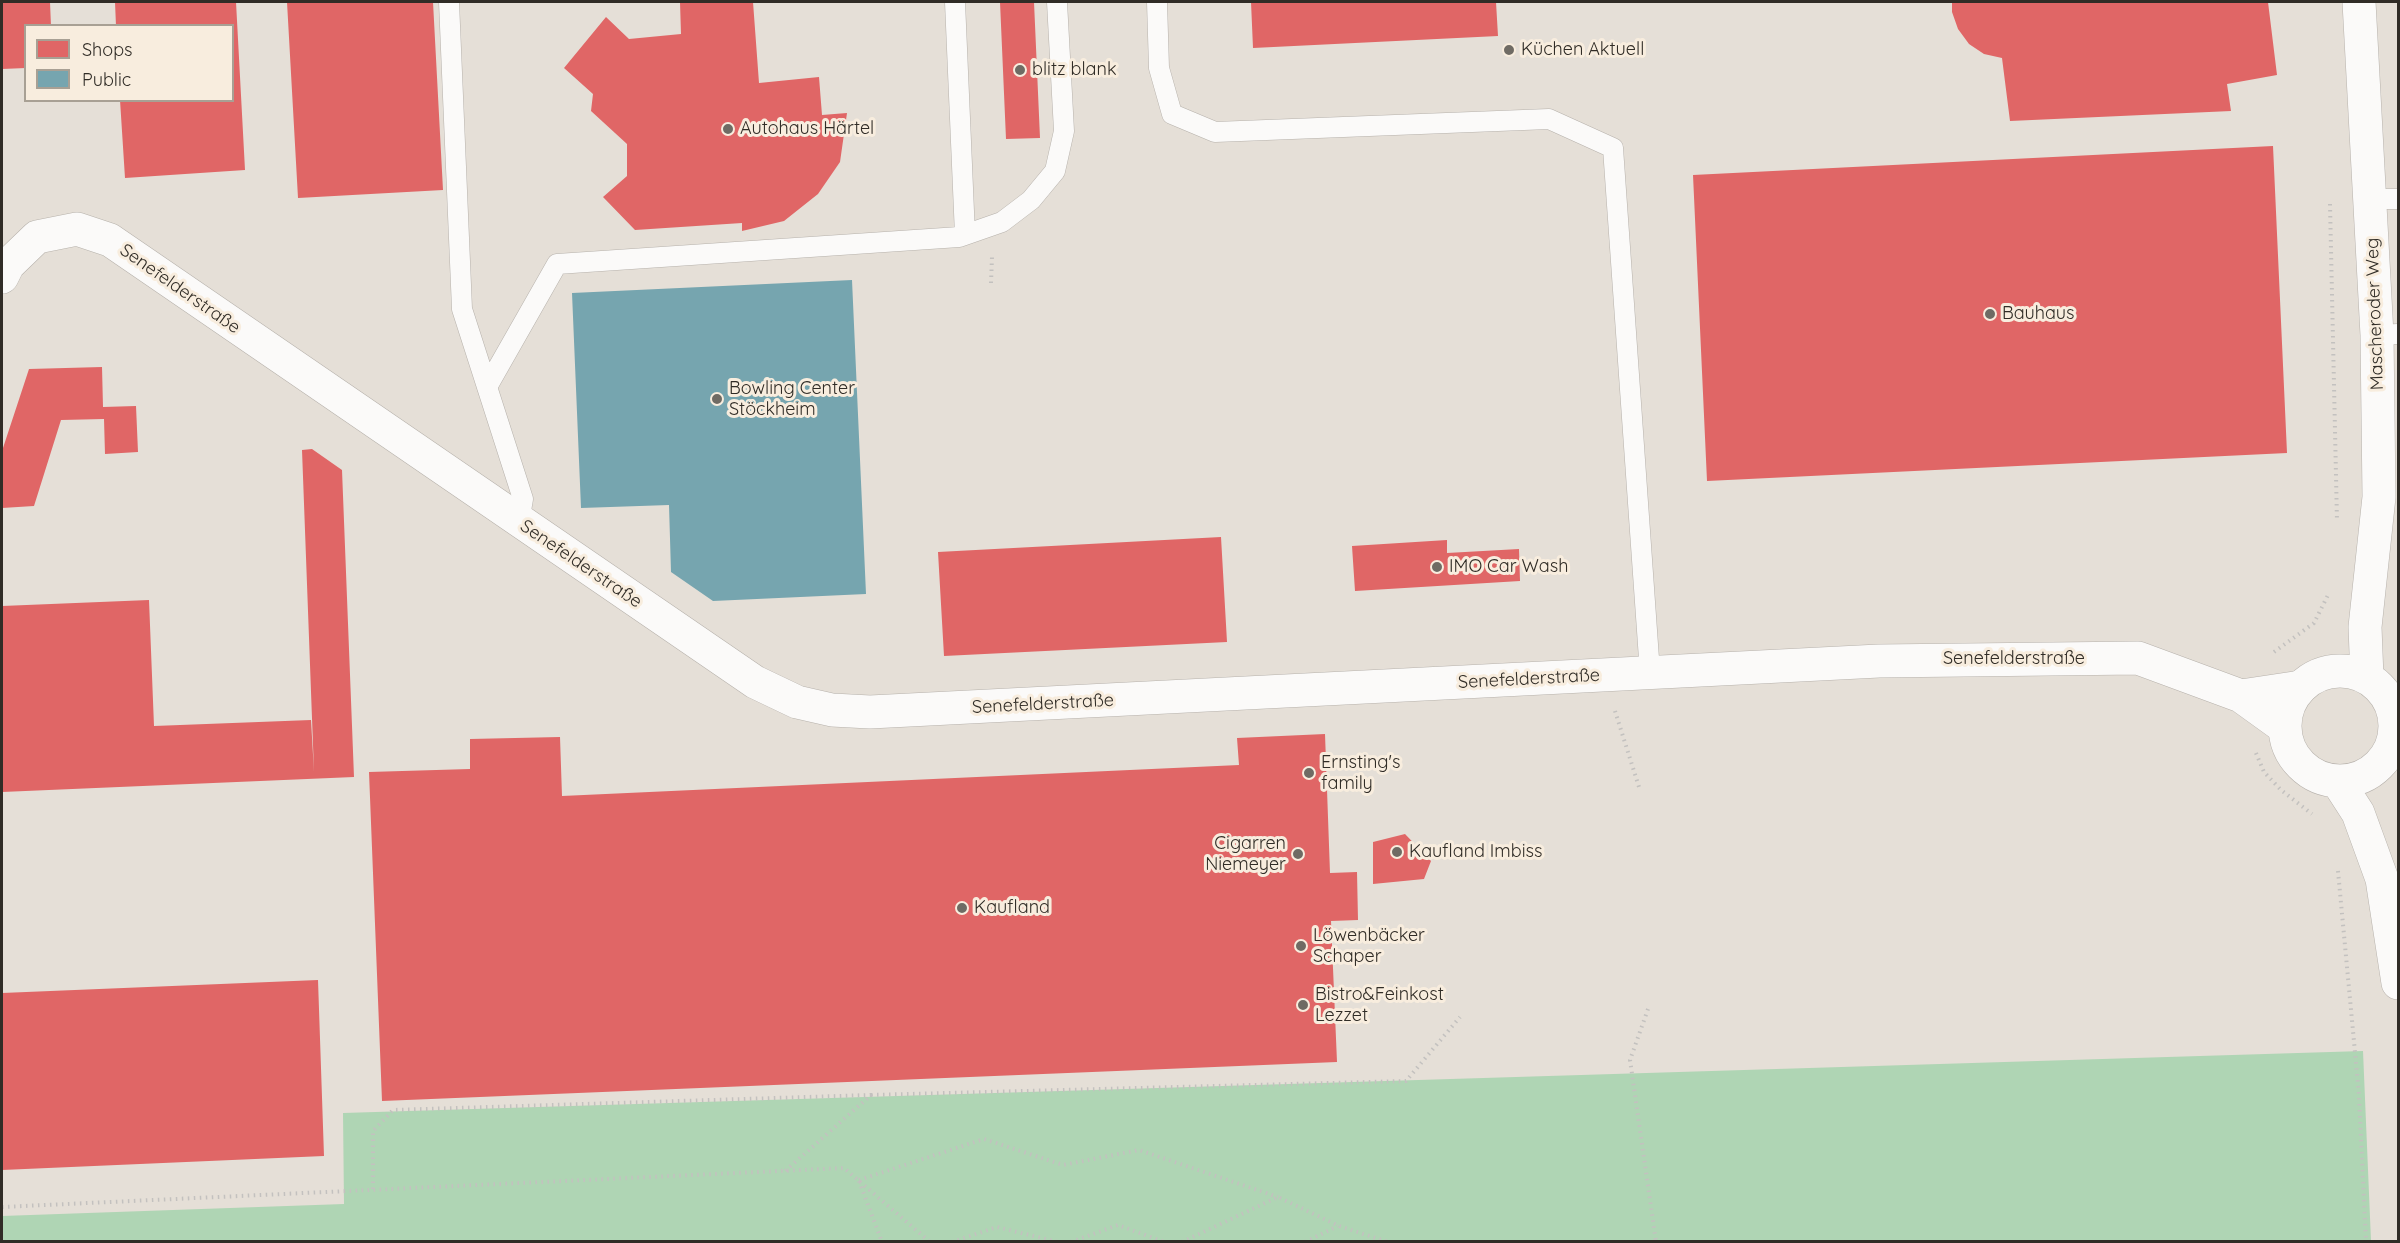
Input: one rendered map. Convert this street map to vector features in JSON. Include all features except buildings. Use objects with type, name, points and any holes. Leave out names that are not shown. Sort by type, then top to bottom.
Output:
[{"type":"street","name":"Mascheroder Weg","points":[[2357,675],[2366,627],[2379,497],[2388,334],[2384,199],[2359,2]]},
{"type":"street","name":"Senefelderstraße","points":[[2,278],[8,265],[37,237],[77,229],[110,240],[755,682],[797,702],[832,710],[870,712],[1914,660],[2138,658],[2241,696],[2284,727]]},
{"type":"street","points":[[2322,674],[2357,675],[2380,688],[2390,703],[2395,719],[2394,736],[2389,752],[2379,766],[2351,779],[2314,775],[2295,759],[2287,743],[2284,727],[2292,698],[2301,687],[2322,674]]},
{"type":"street","name":"Senefelderstraße","points":[[2241,696],[2301,687]]},
{"type":"street","points":[[2351,779],[2358,813],[2382,879],[2398,983]]},
{"type":"lane","points":[[449,2],[462,309],[523,499],[519,522]]},
{"type":"lane","points":[[955,2],[965,235]]},
{"type":"lane","points":[[487,387],[557,264],[965,235],[1002,222],[1031,200],[1055,171],[1064,131],[1057,2]]},
{"type":"lane","points":[[1156,2],[1159,68],[1172,114],[1215,132],[1549,119],[1613,148],[1650,673]]},
{"type":"path","points":[[2330,203],[2337,531]]},
{"type":"path","points":[[991,283],[992,266]]},
{"type":"path","points":[[2314,623],[2332,582]]},
{"type":"path","points":[[1610,675],[1616,712],[1639,787]]},
{"type":"path","points":[[2281,790],[2318,819]]},
{"type":"path","points":[[2338,869],[2359,1095],[2366,1242]]},
{"type":"path","points":[[1648,1009],[1630,1060],[1656,1242]]},
{"type":"path","points":[[373,1189],[373,1131],[393,1110],[1406,1081],[1460,1017]]},
{"type":"path","points":[[783,1173],[871,1095]]},
{"type":"path","points":[[858,1181],[984,1140],[1063,1165],[1139,1150],[1278,1197],[1339,1226],[1388,1242]]},
{"type":"path","points":[[2,1207],[373,1189],[783,1173],[844,1168],[930,1242]]},
{"type":"path","points":[[858,1181],[882,1242]]},
{"type":"path","points":[[1182,1242],[1278,1197]]},
{"type":"path","points":[[1071,1242],[1118,1225],[1164,1242]]},
{"type":"path","points":[[1305,1242],[1339,1226]]},
{"type":"path","points":[[952,1242],[997,1227],[1058,1242]]},
{"type":"green space","points":[[2363,1051],[2371,1241],[2,1241],[2,1216],[344,1204],[343,1113]]},
{"type":"place","name":"Küchen Aktuell","points":[[1509,50]]},
{"type":"place","name":"blitz blank","points":[[1020,70]]},
{"type":"place","name":"Autohaus Härtel","points":[[728,129]]},
{"type":"place","name":"Bauhaus","points":[[1990,314]]},
{"type":"place","name":"Bowling Center Stöckheim","points":[[717,399]]},
{"type":"place","name":"IMO Car Wash","points":[[1437,567]]},
{"type":"place","name":"Ernsting's family","points":[[1309,773]]},
{"type":"place","name":"Kaufland Imbiss","points":[[1397,852]]},
{"type":"place","name":"Cigarren Niemeyer","points":[[1298,854]]},
{"type":"place","name":"Kaufland","points":[[962,908]]},
{"type":"place","name":"Löwenbäcker Schaper","points":[[1301,946]]},
{"type":"place","name":"Bistro&Feinkost Lezzet","points":[[1303,1005]]}]
